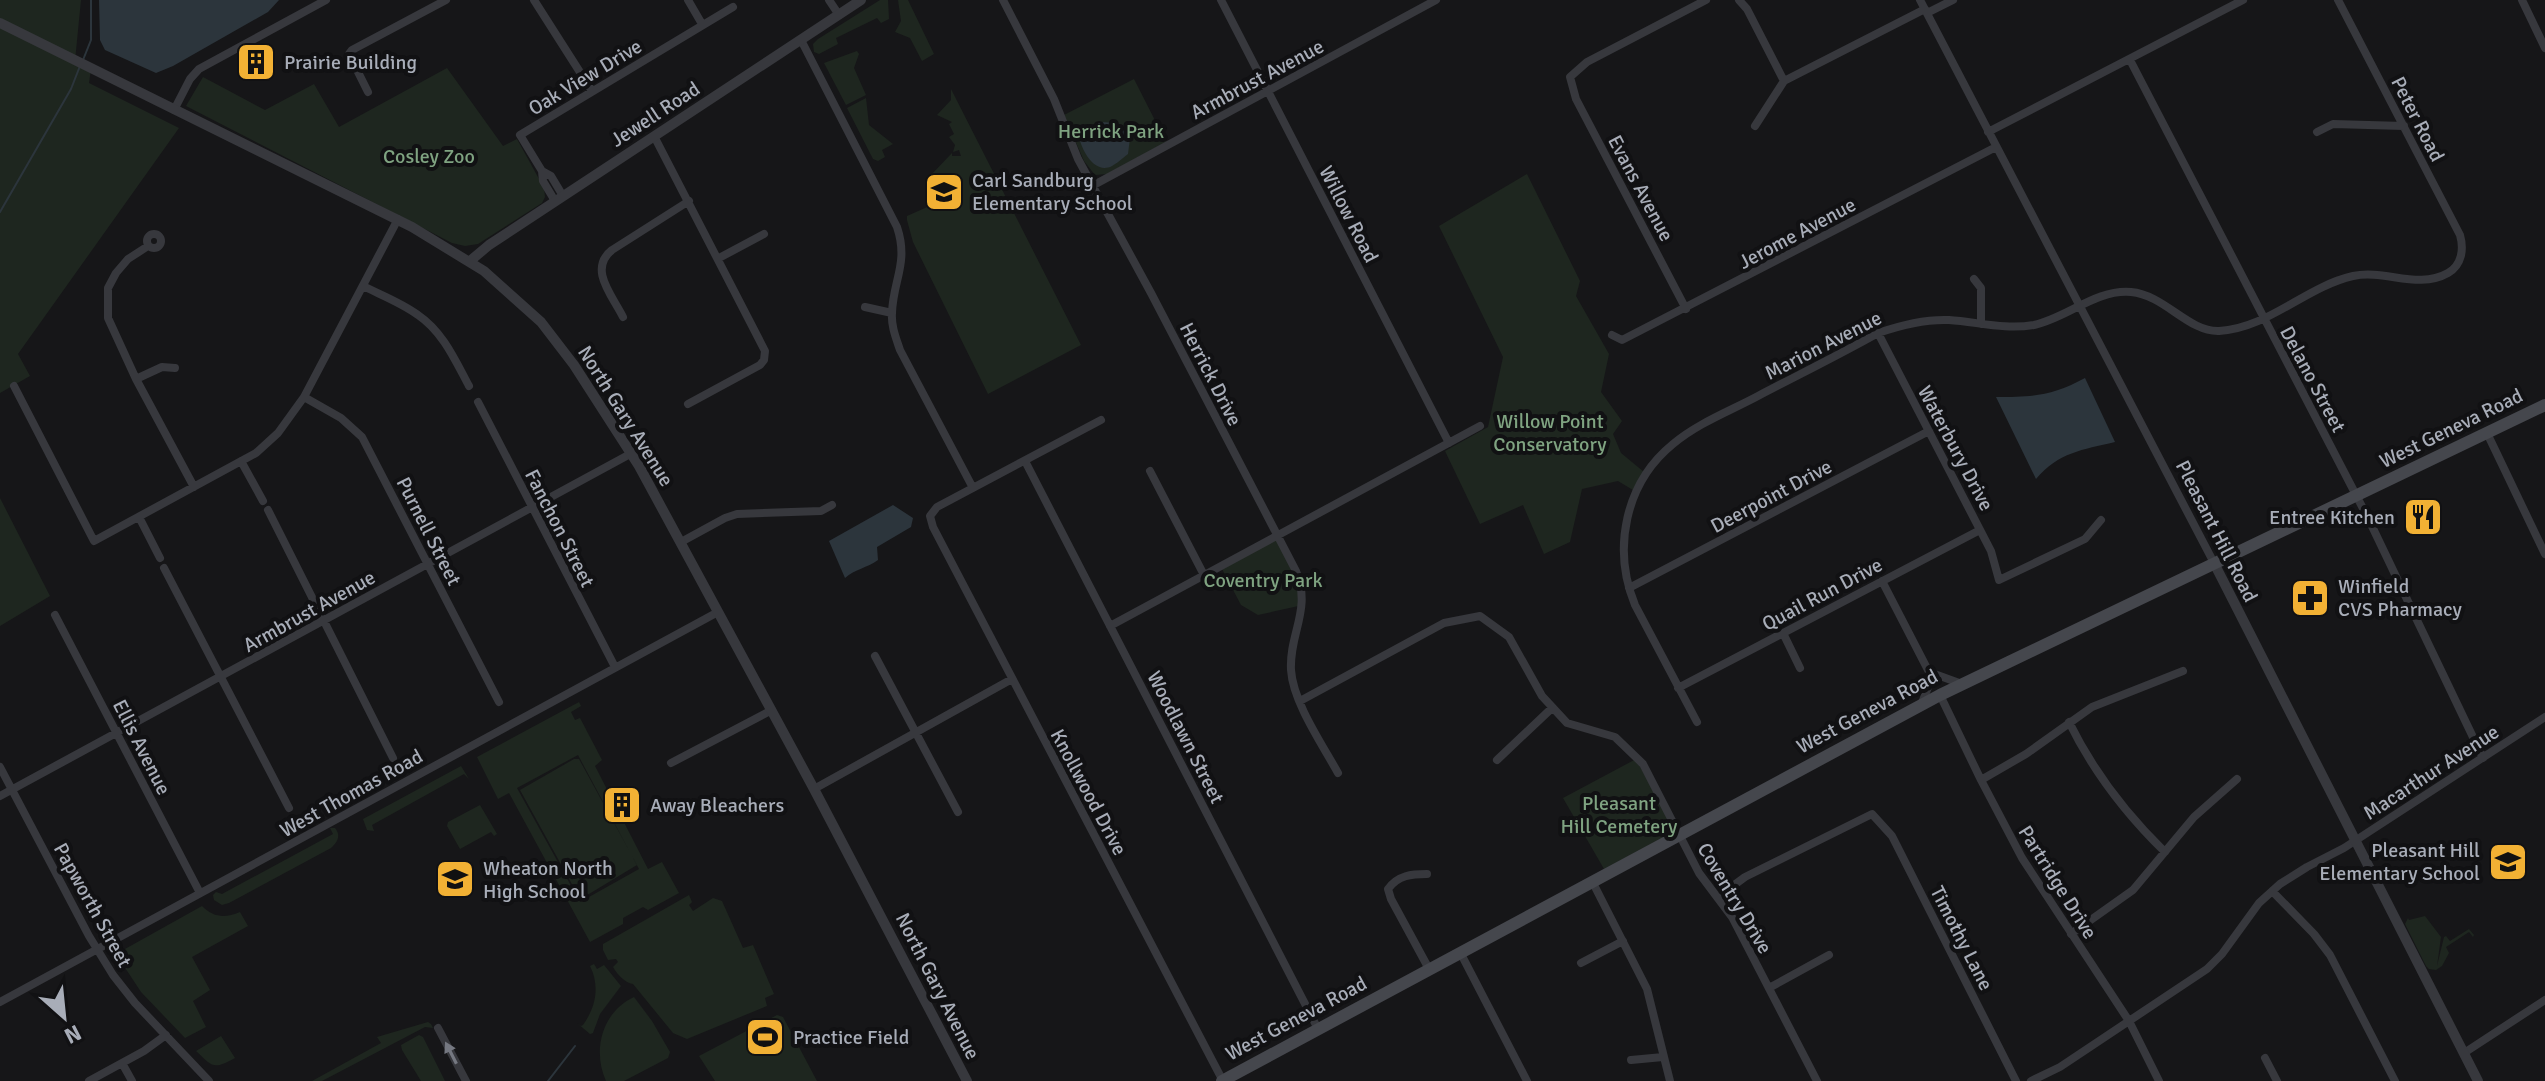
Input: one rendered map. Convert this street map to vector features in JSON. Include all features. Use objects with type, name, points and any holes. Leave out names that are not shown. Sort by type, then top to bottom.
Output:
[{"type":"main road","name":"West Geneva Road","points":[[1222,1081],[1940,695],[2545,405]]},
{"type":"street","points":[[368,92],[349,54],[352,50],[446,0]]},
{"type":"street","points":[[534,0],[592,91]]},
{"type":"street","points":[[688,0],[702,24]]},
{"type":"street","points":[[829,0],[839,15]]},
{"type":"street","name":"Jewell Road","points":[[470,261],[489,245],[861,0]]},
{"type":"street","name":"Herrick Drive","points":[[1003,0],[1054,99],[1078,159],[1296,571],[1302,593],[1301,617],[1291,659],[1292,681],[1338,773]]},
{"type":"street","name":"Willow Road","points":[[1221,0],[1449,443]]},
{"type":"street","name":"Armbrust Avenue","points":[[1092,186],[1436,0]]},
{"type":"street","name":"Evans Avenue","points":[[1686,309],[1576,99],[1570,77],[1587,62],[1706,0]]},
{"type":"street","points":[[1739,0],[1747,9],[1784,81]]},
{"type":"street","points":[[1755,126],[1784,81],[1924,7],[1953,0]]},
{"type":"street","points":[[1988,132],[2243,0]]},
{"type":"street","name":"Peter Road","points":[[2338,0],[2460,235],[2462,255]]},
{"type":"street","points":[[2522,0],[2545,48]]},
{"type":"street","points":[[174,110],[190,79],[199,69],[320,1]]},
{"type":"street","name":"Oak View Drive","points":[[559,199],[543,181],[542,171],[520,135],[733,7]]},
{"type":"street","name":"Pleasant Hill Road","points":[[1924,7],[2214,563],[2478,1081]]},
{"type":"street","name":"North Gary Avenue","points":[[0,23],[398,219],[470,261],[541,322],[632,453],[772,710],[967,1081]]},
{"type":"street","points":[[801,40],[897,227],[902,258],[892,313],[894,331],[900,350],[973,488],[1101,420]]},
{"type":"street","name":"Delano Street","points":[[2130,60],[2356,495],[2483,758]]},
{"type":"street","points":[[2317,132],[2333,124],[2404,126]]},
{"type":"street","points":[[654,136],[764,346],[764,360],[754,369],[688,404]]},
{"type":"street","name":"Jerome Avenue","points":[[1612,335],[1622,340],[1686,309],[1996,147]]},
{"type":"street","points":[[623,317],[602,276],[600,267],[603,259],[623,242],[689,201]]},
{"type":"street","points":[[14,386],[94,541],[256,453],[278,433],[304,397],[398,219]]},
{"type":"street","points":[[719,258],[764,234]]},
{"type":"street","points":[[148,246],[120,268],[108,288],[107,312],[110,325],[136,379],[194,487]]},
{"type":"street","name":"Marion Avenue","points":[[1697,722],[1629,588],[1624,549],[1630,506],[1648,472],[1665,450],[1695,429],[1878,333],[1910,323],[1931,320],[2014,327],[2033,325],[2058,318],[2104,296],[2127,291],[2145,294],[2186,319],[2214,331],[2232,329],[2264,319],[2348,277],[2372,274],[2427,280],[2448,273],[2462,255]]},
{"type":"street","points":[[1974,279],[1981,288],[1981,324]]},
{"type":"street","points":[[363,286],[426,321],[446,344],[469,386]]},
{"type":"street","points":[[865,307],[892,313]]},
{"type":"street","name":"Waterbury Drive","points":[[1878,333],[1991,551],[1999,580],[2085,539],[2101,520]]},
{"type":"street","points":[[136,379],[162,367],[175,368]]},
{"type":"street","name":"Purnell Street","points":[[304,397],[341,418],[362,437],[499,702]]},
{"type":"street","name":"Fanchon Street","points":[[478,402],[615,667]]},
{"type":"street","points":[[1110,626],[1480,426]]},
{"type":"street","name":"Deerpoint Drive","points":[[1629,588],[1929,431]]},
{"type":"street","points":[[2487,433],[2545,554]]},
{"type":"street","name":"Armbrust Avenue","points":[[0,796],[632,453]]},
{"type":"street","points":[[241,461],[263,501]]},
{"type":"street","name":"Woodlawn Street","points":[[1025,461],[1318,1029]]},
{"type":"street","points":[[1150,471],[1204,575]]},
{"type":"street","name":"Knollwood Drive","points":[[973,488],[937,507],[930,516],[939,538],[1222,1081]]},
{"type":"street","points":[[681,542],[731,516],[821,511],[832,505]]},
{"type":"street","points":[[268,510],[393,758]]},
{"type":"street","points":[[139,517],[160,558]]},
{"type":"street","name":"Quail Run Drive","points":[[1678,688],[1980,530]]},
{"type":"street","points":[[164,568],[289,808]]},
{"type":"street","points":[[1882,581],[1929,672],[1930,682],[1921,705]]},
{"type":"street","name":"West Thomas Road","points":[[0,1002],[718,612]]},
{"type":"street","name":"Ellis Avenue","points":[[55,615],[200,893]]},
{"type":"street","name":"Coventry Drive","points":[[1300,701],[1444,623],[1480,616],[1509,637],[1542,696],[1567,723],[1615,737],[1643,764],[1699,873],[1732,917],[1817,1081]]},
{"type":"street","points":[[1783,633],[1800,668]]},
{"type":"street","points":[[875,656],[958,812]]},
{"type":"street","points":[[1981,780],[2111,698],[2183,671]]},
{"type":"street","points":[[1929,672],[1962,684]]},
{"type":"street","points":[[814,789],[1012,679]]},
{"type":"street","name":"Partridge Drive","points":[[1940,695],[2022,858],[2129,1021],[2159,1081]]},
{"type":"street","points":[[1497,760],[1552,708]]},
{"type":"street","points":[[671,763],[772,710]]},
{"type":"street","name":"Macarthur Avenue","points":[[2031,1081],[2060,1067],[2207,969],[2222,954],[2250,913],[2296,873],[2344,848],[2545,717]]},
{"type":"street","points":[[2069,722],[2095,769],[2133,819],[2165,852]]},
{"type":"street","name":"Papworth Street","points":[[0,767],[97,949],[124,991],[209,1081]]},
{"type":"street","points":[[2071,934],[2133,890],[2194,817],[2237,779]]},
{"type":"street","name":"Timothy Lane","points":[[1718,897],[1745,877],[1872,814],[1892,836],[2016,1081]]},
{"type":"street","points":[[1427,874],[1409,874],[1394,881],[1388,889],[1429,969]]},
{"type":"street","points":[[1592,881],[1647,989],[1670,1081]]},
{"type":"street","points":[[2272,891],[2330,955],[2395,1081]]},
{"type":"street","points":[[1581,963],[1623,941]]},
{"type":"street","points":[[1460,952],[1527,1081]]},
{"type":"street","points":[[1769,988],[1829,955]]},
{"type":"street","points":[[2464,1053],[2545,1000]]},
{"type":"street","points":[[438,1028],[465,1080]]},
{"type":"street","points":[[89,1081],[166,1035]]},
{"type":"street","points":[[1631,1060],[1663,1057]]},
{"type":"street","points":[[2265,1058],[2277,1081]]},
{"type":"street","points":[[122,1063],[132,1081]]},
{"type":"green space","points":[[0,0],[81,0],[75,61],[91,69],[89,83],[179,128],[18,354],[30,376],[0,393]]},
{"type":"green space","points":[[880,0],[888,0],[889,19],[881,23],[877,18],[836,38],[838,44],[819,54],[814,52],[813,44],[818,39]]},
{"type":"green space","points":[[898,0],[908,0],[934,54],[922,61],[910,38],[895,32],[901,21]]},
{"type":"green space","points":[[857,51],[859,54],[854,68],[866,95],[846,105],[824,63]]},
{"type":"green space","name":"Cosley Zoo","points":[[447,68],[503,146],[517,139],[544,188],[545,197],[542,203],[478,244],[465,246],[452,243],[186,106],[203,77],[265,110],[314,84],[339,127]]},
{"type":"green space","name":"Herrick Park","points":[[1134,79],[1166,142],[1107,174],[1095,175],[1084,161],[1064,115]]},
{"type":"green space","points":[[951,89],[1081,345],[988,394],[913,242],[907,220],[907,216],[943,200],[931,175],[952,153],[952,156],[961,156],[959,150],[953,152],[955,145],[949,137],[954,134],[949,124],[952,122],[937,115],[951,100]]},
{"type":"green space","points":[[866,98],[869,125],[893,144],[882,150],[885,157],[878,161],[873,159],[847,108]]},
{"type":"green space","name":"Willow Point Conservatory","points":[[1527,174],[1580,281],[1576,296],[1609,354],[1601,392],[1622,421],[1613,434],[1621,453],[1644,472],[1633,490],[1618,481],[1582,489],[1570,542],[1544,554],[1523,505],[1480,524],[1445,451],[1488,427],[1503,357],[1439,226]]},
{"type":"green space","points":[[0,498],[50,596],[0,626]]},
{"type":"green space","name":"Coventry Park","points":[[1277,537],[1294,572],[1303,605],[1258,615],[1241,605],[1221,567]]},
{"type":"green space","points":[[579,702],[581,706],[571,712],[575,720],[580,718],[602,760],[595,766],[648,869],[662,862],[679,893],[648,910],[643,907],[623,918],[623,924],[590,942],[509,793],[498,799],[477,757]],"holes":[[[578,755],[639,869],[580,902],[517,788]]]},
{"type":"green space","points":[[579,759],[637,865],[584,897],[579,897],[520,790]]},
{"type":"green space","name":"Pleasant Hill Cemetery","points":[[1636,759],[1675,831],[1604,869],[1563,798]]},
{"type":"green space","points":[[461,766],[469,779],[464,774],[372,825],[374,831],[367,830],[363,819]]},
{"type":"green space","points":[[480,805],[497,834],[494,836],[491,832],[460,849],[447,826],[448,822]]},
{"type":"green space","points":[[330,828],[335,828],[338,836],[331,848],[229,903],[222,905],[214,900],[216,892],[222,894],[333,834]]},
{"type":"green space","points":[[689,895],[692,902],[689,905],[693,911],[713,898],[722,901],[743,948],[753,945],[774,994],[765,998],[767,1006],[687,1039],[673,1033],[633,984],[619,975],[613,967],[618,962],[616,959],[608,960],[603,944]]},
{"type":"green space","points":[[202,906],[220,916],[240,912],[248,926],[192,957],[210,990],[193,1001],[206,1027],[185,1038],[141,992],[116,954]]},
{"type":"green space","points":[[2425,916],[2441,937],[2437,966],[2444,937],[2450,941],[2469,929],[2474,935],[2469,932],[2446,947],[2449,953],[2436,970],[2426,966],[2405,924],[2408,918]]},
{"type":"green space","points":[[594,964],[597,969],[604,965],[621,986],[600,1014],[590,1034],[577,1023],[583,1025],[594,1004],[596,989],[590,966]]},
{"type":"green space","points":[[634,997],[670,1052],[668,1058],[624,1081],[606,1081],[600,1057],[603,1033],[614,1012]]},
{"type":"green space","name":"Practice Field","points":[[777,1015],[783,1017],[817,1081],[715,1081],[699,1056]]},
{"type":"green space","points":[[428,1022],[433,1028],[425,1027],[322,1081],[312,1081],[381,1043],[377,1037]]},
{"type":"green space","points":[[419,1035],[423,1037],[445,1081],[421,1081],[402,1050],[401,1045]]},
{"type":"green space","points":[[221,1036],[235,1058],[214,1065],[196,1051]]},
{"type":"shaded area","points":[[99,0],[279,0],[268,12],[156,73],[105,50],[100,40]]},
{"type":"shaded area","points":[[1101,122],[1117,123],[1130,138],[1128,154],[1106,168],[1090,160],[1079,137]]},
{"type":"shaded area","points":[[2085,378],[2115,442],[2062,458],[2036,479],[1996,397],[2042,394]]},
{"type":"shaded area","points":[[893,505],[913,518],[911,527],[877,547],[878,560],[845,578],[829,541]]},
{"type":"waterway","points":[[83,60],[91,40],[91,0]]},
{"type":"waterway","points":[[0,212],[71,89],[80,66]]},
{"type":"waterway","points":[[548,1081],[575,1046]]},
{"type":"place","name":"Prairie Building","points":[[256,62]]},
{"type":"place","name":"Carl Sandburg Elementary School","points":[[944,192]]},
{"type":"place","name":"Entree Kitchen","points":[[2423,517]]},
{"type":"place","name":"Winfield CVS Pharmacy","points":[[2310,598]]},
{"type":"place","name":"Away Bleachers","points":[[622,805]]},
{"type":"place","name":"Pleasant Hill Elementary School","points":[[2508,862]]},
{"type":"place","name":"Wheaton North High School","points":[[455,879]]},
{"type":"place","name":"Practice Field","points":[[765,1037]]}]
